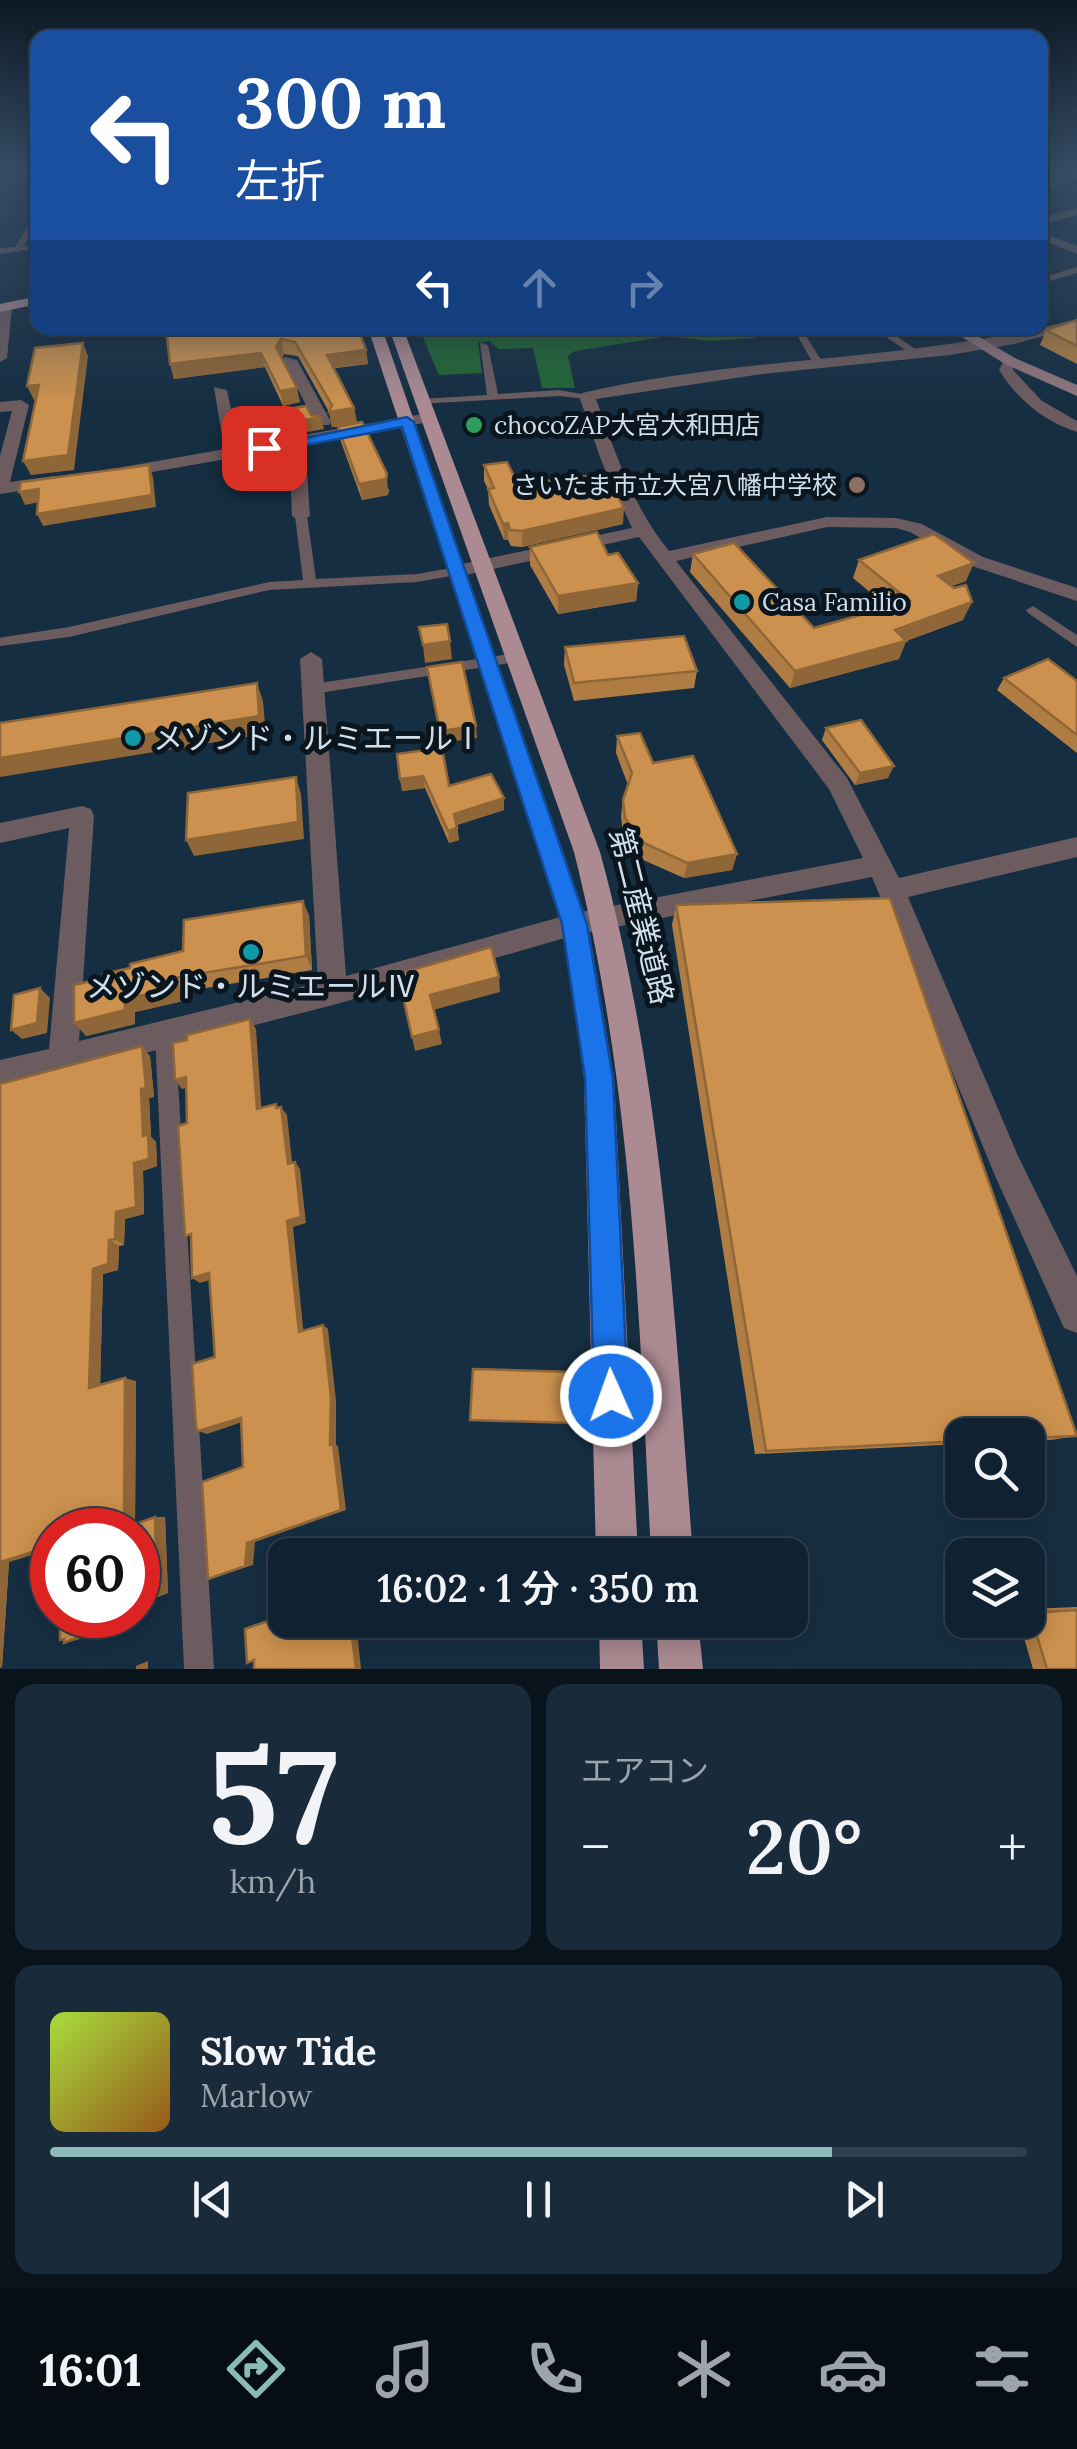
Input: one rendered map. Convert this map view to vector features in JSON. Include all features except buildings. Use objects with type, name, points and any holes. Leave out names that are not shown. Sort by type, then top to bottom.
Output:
[{"type":"main road","points":[[2,307],[30,302]]},
{"type":"main road","name":"第二産業道路","points":[[379,335],[419,414]]},
{"type":"main road","name":"第二産業道路","points":[[398,335],[419,414],[470,568],[488,662],[575,924],[599,1078],[616,1538]]},
{"type":"main road","name":"第二産業道路","points":[[470,568],[518,658],[606,916],[637,1077],[671,1538]]},
{"type":"main road","points":[[621,1638],[622,1669]]},
{"type":"main road","points":[[678,1638],[680,1669]]},
{"type":"street","points":[[18,250],[30,249]]},
{"type":"street","points":[[0,358],[2,307]]},
{"type":"street","points":[[1048,330],[1077,323]]},
{"type":"street","points":[[967,335],[1010,361],[1077,391]]},
{"type":"street","points":[[1029,335],[921,356],[818,364],[587,396],[609,460],[643,532],[839,784],[885,877],[1006,1167],[1077,1314]]},
{"type":"street","points":[[290,360],[330,436]]},
{"type":"street","points":[[1010,361],[1006,370],[1015,385],[1042,410],[1077,427]]},
{"type":"street","points":[[219,390],[232,454]]},
{"type":"street","points":[[0,407],[21,405],[0,489],[75,478]]},
{"type":"street","points":[[226,425],[315,408]]},
{"type":"street","points":[[94,476],[330,436],[419,414]]},
{"type":"street","points":[[297,442],[301,516]]},
{"type":"street","points":[[664,558],[827,522],[896,522],[916,528],[976,561],[1077,595]]},
{"type":"street","points":[[470,568],[643,532]]},
{"type":"street","points":[[311,658],[333,992]]},
{"type":"street","points":[[0,833],[82,816],[63,1059]]},
{"type":"street","points":[[0,1075],[333,992],[606,916],[1077,847]]},
{"type":"lane","points":[[0,251],[18,250]]},
{"type":"lane","points":[[1048,279],[1077,270]]},
{"type":"lane","points":[[801,335],[818,364]]},
{"type":"lane","points":[[889,335],[921,356]]},
{"type":"lane","points":[[483,345],[493,396]]},
{"type":"lane","points":[[419,414],[493,396],[587,396]]},
{"type":"lane","points":[[301,516],[310,582]]},
{"type":"lane","points":[[4,642],[69,632],[269,586],[417,578],[470,568]]},
{"type":"lane","points":[[1033,610],[1077,642]]},
{"type":"lane","points":[[313,689],[518,658]]},
{"type":"lane","points":[[165,1033],[199,1669]]},
{"type":"green space","points":[[422,335],[754,335],[756,338],[708,341],[670,336],[575,351],[568,356],[575,388],[542,388],[533,348],[499,349],[489,341],[478,343],[482,373],[439,375]]},
{"type":"place","name":"chocoZAP大宮大和田店","points":[[474,425]]},
{"type":"place","name":"さいたま市立大宮八幡中学校","points":[[857,485]]},
{"type":"place","name":"Casa Familio","points":[[742,602]]},
{"type":"place","name":"メゾンド・ルミエールⅠ","points":[[133,738]]},
{"type":"place","name":"メゾンド・ルミエールⅣ","points":[[251,952]]},
{"type":"route","points":[[264,448],[407,422],[575,924],[599,1078],[611,1396]]}]
